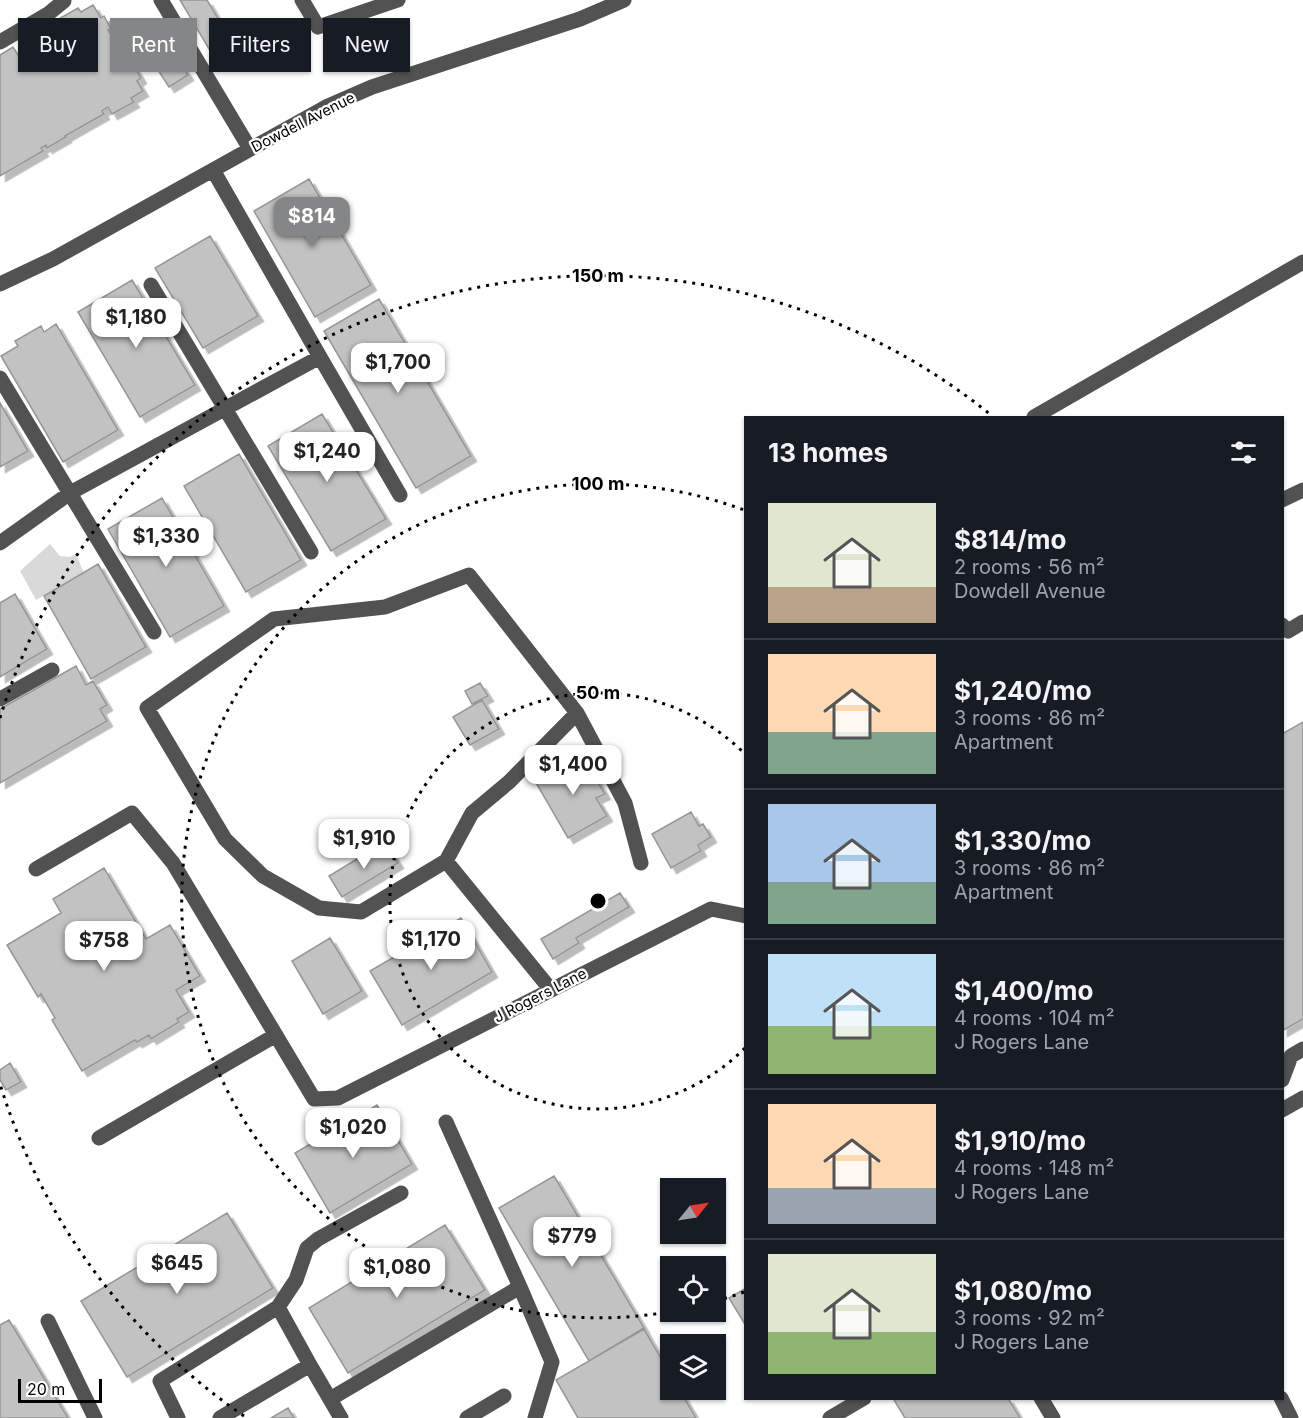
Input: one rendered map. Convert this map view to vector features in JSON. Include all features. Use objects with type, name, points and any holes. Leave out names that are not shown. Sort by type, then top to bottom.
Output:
[{"type":"street","points":[[0,42],[48,14],[65,0]]},
{"type":"street","points":[[161,0],[250,149]]},
{"type":"street","points":[[302,0],[318,27],[398,0]]},
{"type":"street","name":"Dowdell Avenue","points":[[0,284],[53,259],[326,107],[372,87],[580,19],[624,0]]},
{"type":"street","points":[[213,170],[400,495]]},
{"type":"street","points":[[1039,416],[1059,411],[1302,265]]},
{"type":"street","points":[[151,285],[311,552]]},
{"type":"street","points":[[0,543],[70,493],[320,357]]},
{"type":"street","points":[[0,378],[154,632]]},
{"type":"street","points":[[1284,499],[1303,490]]},
{"type":"street","points":[[577,713],[509,782],[472,813],[446,861],[361,912],[319,908],[263,876],[225,839],[147,708],[274,619],[385,607],[469,575],[577,713],[626,803],[641,863]]},
{"type":"street","points":[[1284,627],[1288,631],[1303,622]]},
{"type":"street","points":[[0,699],[52,670]]},
{"type":"street","points":[[36,869],[132,813],[173,863],[276,1035],[99,1138]]},
{"type":"street","points":[[446,861],[550,990]]},
{"type":"street","name":"J Rogers Lane","points":[[276,1035],[314,1099],[338,1098],[711,909],[744,916]]},
{"type":"street","points":[[1284,1075],[1291,1056],[1303,1049]]},
{"type":"street","points":[[1284,1109],[1303,1098]]},
{"type":"street","points":[[446,1122],[552,1362],[535,1418]]},
{"type":"street","points":[[178,1418],[160,1381],[278,1307],[296,1280],[307,1248],[318,1239],[401,1193]]},
{"type":"street","points":[[330,1399],[520,1287]]},
{"type":"street","points":[[278,1307],[341,1418]]},
{"type":"street","points":[[48,1321],[96,1418]]},
{"type":"street","points":[[220,1418],[310,1365]]},
{"type":"street","points":[[467,1418],[504,1396]]},
{"type":"street","points":[[830,1418],[861,1400]]},
{"type":"street","points":[[1042,1400],[1053,1418]]},
{"type":"street","points":[[1282,1400],[1291,1418]]},
{"type":"shaded area","points":[[50,544],[60,556],[70,557],[76,554],[84,573],[36,600],[20,571]]},
{"type":"building","points":[[180,0],[207,0],[218,18],[209,18],[209,49],[197,29],[197,18],[191,18]]},
{"type":"building","points":[[93,5],[101,18],[104,16],[110,27],[108,30],[110,33],[110,72],[137,72],[141,78],[137,81],[143,91],[131,98],[134,102],[112,114],[108,107],[102,111],[104,114],[47,148],[46,145],[41,148],[43,151],[0,176],[0,55],[13,47],[18,55],[18,72],[98,72],[98,18],[60,18],[78,8],[81,12]]},
{"type":"building","points":[[159,72],[186,72],[188,75],[169,87]]},
{"type":"building","points":[[309,179],[371,285],[315,317],[254,211]]},
{"type":"building","points":[[210,236],[258,316],[203,348],[155,268]]},
{"type":"building","points":[[132,280],[195,385],[140,417],[78,312]]},
{"type":"building","points":[[379,299],[471,456],[416,488],[324,331]]},
{"type":"building","points":[[56,324],[118,430],[63,462],[1,356],[18,346],[15,341],[41,326],[44,332]]},
{"type":"building","points":[[0,403],[28,451],[0,467]]},
{"type":"building","points":[[322,414],[386,519],[331,551],[268,446]]},
{"type":"building","points":[[239,454],[301,560],[246,592],[184,486]]},
{"type":"building","points":[[162,498],[224,606],[170,637],[108,529]]},
{"type":"building","points":[[98,564],[146,647],[91,679],[44,596]]},
{"type":"building","points":[[15,594],[47,649],[0,677],[0,603]]},
{"type":"building","points":[[76,666],[86,685],[93,681],[107,705],[100,709],[107,721],[0,783],[0,709]]},
{"type":"building","points":[[480,683],[488,696],[472,704],[465,691]]},
{"type":"building","points":[[482,700],[499,729],[470,745],[453,717]]},
{"type":"building","points":[[1303,722],[1303,1019],[1284,1030],[1284,733]]},
{"type":"building","points":[[581,754],[605,794],[596,798],[607,816],[568,838],[535,781]]},
{"type":"building","points":[[691,812],[699,826],[703,824],[711,837],[698,845],[701,851],[671,868],[652,834]]},
{"type":"building","points":[[385,842],[398,863],[342,897],[329,876]]},
{"type":"building","points":[[104,868],[146,939],[170,925],[200,976],[176,990],[189,1012],[177,1019],[179,1022],[151,1039],[149,1035],[137,1042],[135,1040],[82,1071],[52,1020],[55,1018],[41,994],[38,997],[7,945],[61,913],[53,899]]},
{"type":"building","points":[[620,893],[629,907],[576,938],[579,943],[553,959],[541,939]]},
{"type":"building","points":[[461,918],[492,972],[402,1025],[370,971]]},
{"type":"building","points":[[330,938],[362,991],[323,1014],[292,961]]},
{"type":"building","points":[[10,1063],[21,1082],[6,1090],[0,1080],[0,1070]]},
{"type":"building","points":[[377,1105],[412,1164],[330,1213],[295,1153]]},
{"type":"building","points":[[554,1176],[644,1328],[589,1361],[499,1208]]},
{"type":"building","points":[[227,1213],[273,1288],[127,1377],[81,1301]]},
{"type":"building","points":[[445,1225],[485,1290],[348,1373],[309,1308]]},
{"type":"building","points":[[744,1289],[744,1323],[729,1298]]},
{"type":"building","points":[[9,1320],[68,1418],[0,1418],[0,1325]]},
{"type":"building","points":[[644,1329],[660,1357],[660,1400],[685,1400],[696,1418],[578,1418],[556,1380]]},
{"type":"building","points":[[894,1400],[1009,1400],[1020,1418],[905,1418]]},
{"type":"building","points":[[288,1408],[294,1418],[271,1418]]}]
